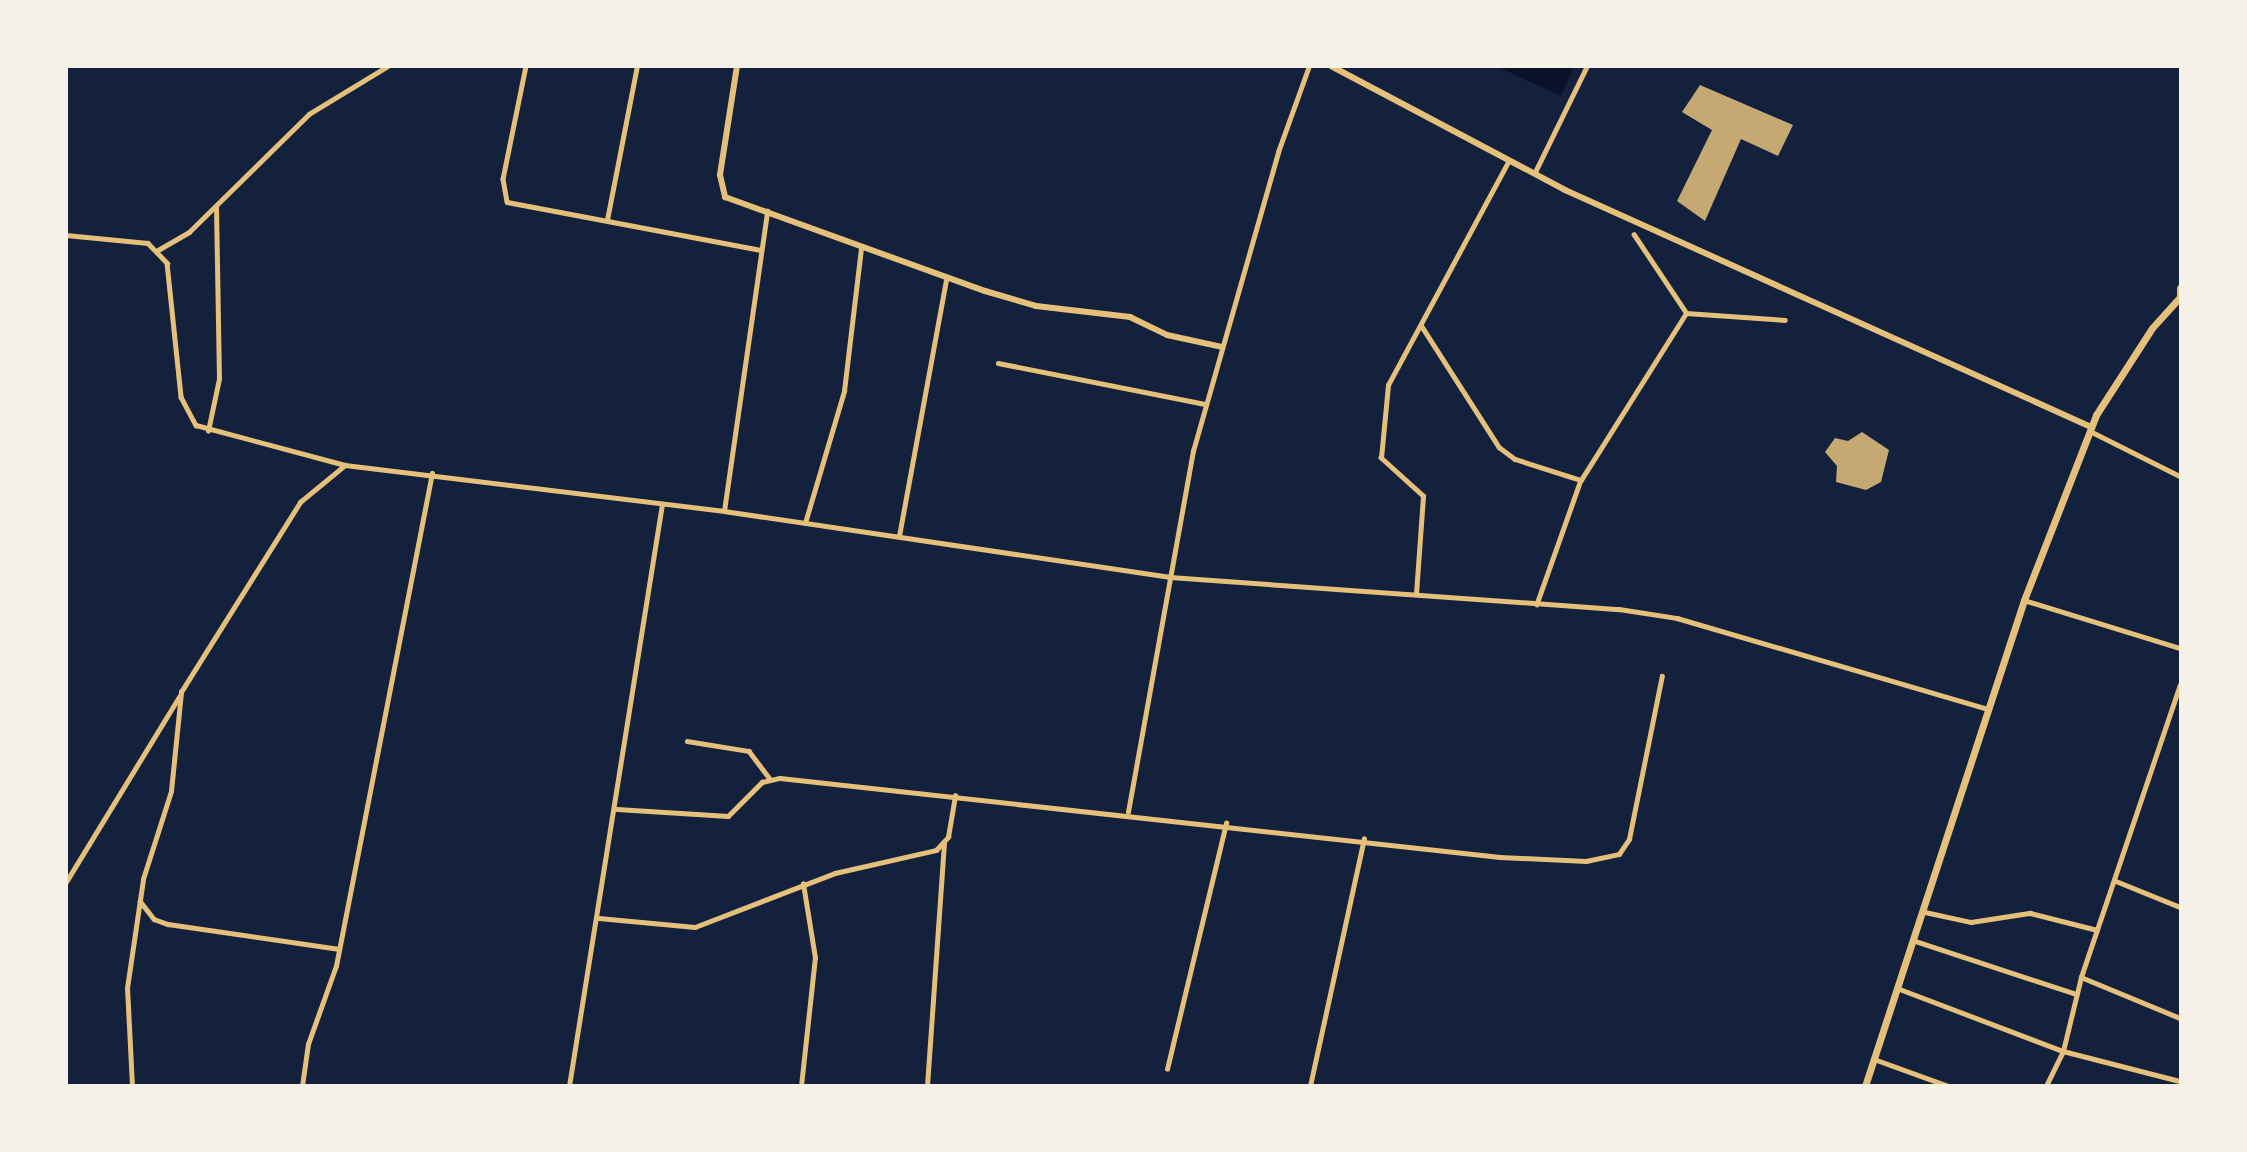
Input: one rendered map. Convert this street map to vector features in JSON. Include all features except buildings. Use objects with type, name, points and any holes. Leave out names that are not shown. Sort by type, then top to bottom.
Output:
[{"type":"main road","points":[[1865,1086],[1925,912],[1987,709],[2024,600],[2090,429],[2118,374],[2180,297],[2180,288]]},
{"type":"street","points":[[158,250],[216,206],[309,114],[388,66]]},
{"type":"street","points":[[526,66],[503,197],[513,205],[761,250]]},
{"type":"street","points":[[607,220],[637,66]]},
{"type":"street","points":[[737,66],[721,191],[861,249],[946,279],[1036,306],[1130,317],[1167,335],[1222,347]]},
{"type":"street","points":[[1128,813],[1170,577],[1206,404],[1309,66]]},
{"type":"street","points":[[1331,66],[1508,162],[1536,170],[1565,190],[1950,369],[2090,429],[2180,476]]},
{"type":"street","points":[[1536,170],[1587,66]]},
{"type":"street","points":[[1416,594],[1423,496],[1381,458],[1379,438],[1388,385],[1508,162]]},
{"type":"street","points":[[208,432],[219,379],[216,206]]},
{"type":"street","points":[[724,511],[767,211]]},
{"type":"street","points":[[66,235],[134,240],[158,250],[174,284],[184,409],[208,432],[345,465],[432,473],[724,511],[1170,577],[1416,594],[1677,618],[1987,709]]},
{"type":"street","points":[[1634,236],[1686,313]]},
{"type":"street","points":[[805,523],[844,391],[861,249]]},
{"type":"street","points":[[899,536],[946,279]]},
{"type":"street","points":[[1686,313],[1785,320]]},
{"type":"street","points":[[1537,604],[1581,480],[1686,313]]},
{"type":"street","points":[[1421,325],[1499,447],[1515,459],[1581,480]]},
{"type":"street","points":[[998,363],[1206,404]]},
{"type":"street","points":[[66,882],[300,502],[345,465]]},
{"type":"street","points":[[302,1086],[308,1044],[339,949],[432,473]]},
{"type":"street","points":[[569,1086],[617,809],[662,504]]},
{"type":"street","points":[[2024,600],[2180,648]]},
{"type":"street","points":[[617,809],[728,816],[770,779],[1226,823],[1500,857],[1586,861],[1619,853],[1641,798],[1662,677]]},
{"type":"street","points":[[2046,1086],[2063,1051],[2081,976],[2116,881],[2180,685]]},
{"type":"street","points":[[132,1086],[126,1003],[139,900],[171,791],[180,696]]},
{"type":"street","points":[[687,741],[749,751],[770,779]]},
{"type":"street","points":[[927,1086],[944,844],[955,796]]},
{"type":"street","points":[[1167,1069],[1226,823]]},
{"type":"street","points":[[1310,1086],[1364,839]]},
{"type":"street","points":[[599,918],[695,927],[803,884],[944,844]]},
{"type":"street","points":[[2116,881],[2180,907]]},
{"type":"street","points":[[801,1086],[816,958],[803,884]]},
{"type":"street","points":[[139,900],[160,922],[339,949]]},
{"type":"street","points":[[1925,912],[1971,922],[2031,913],[2098,930]]},
{"type":"street","points":[[1915,941],[2076,994]]},
{"type":"street","points":[[2081,976],[2180,1018]]},
{"type":"street","points":[[1897,988],[2063,1051],[2180,1081]]},
{"type":"street","points":[[1873,1059],[1948,1086]]},
{"type":"water","points":[[1498,67],[1574,67],[1561,96]]}]
